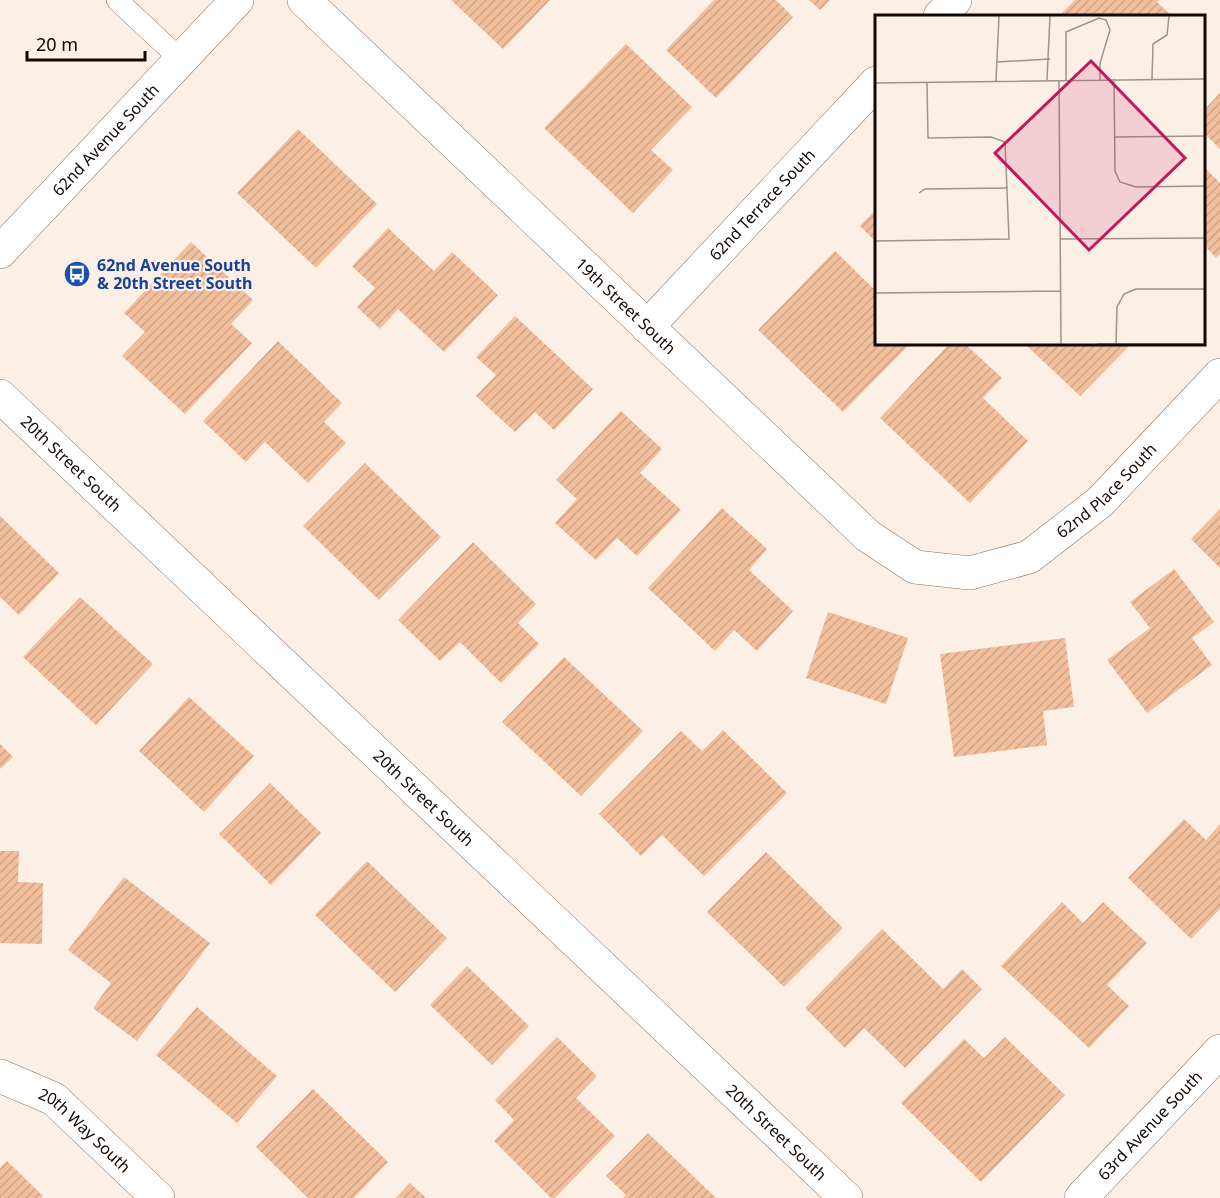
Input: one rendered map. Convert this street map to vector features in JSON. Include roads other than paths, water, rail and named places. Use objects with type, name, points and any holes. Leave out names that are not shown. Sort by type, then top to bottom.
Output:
[{"type":"street","name":"62nd Avenue South","points":[[0,252],[237,0]]},
{"type":"street","name":"19th Street South","points":[[304,0],[868,536],[915,567],[970,573]]},
{"type":"street","points":[[940,15],[955,0]]},
{"type":"street","name":"62nd Terrace South","points":[[647,327],[875,84]]},
{"type":"street","name":"62nd Place South","points":[[970,573],[1029,557],[1100,502],[1220,375]]},
{"type":"street","name":"20th Street South","points":[[0,396],[846,1198]]},
{"type":"street","name":"63rd Avenue South","points":[[1081,1198],[1220,1051]]},
{"type":"street","name":"20th Way South","points":[[0,1076],[54,1099],[158,1198]]},
{"type":"lane","points":[[117,0],[180,60]]},
{"type":"place","name":"62nd Avenue South & 20th Street South","points":[[77,274]]}]
